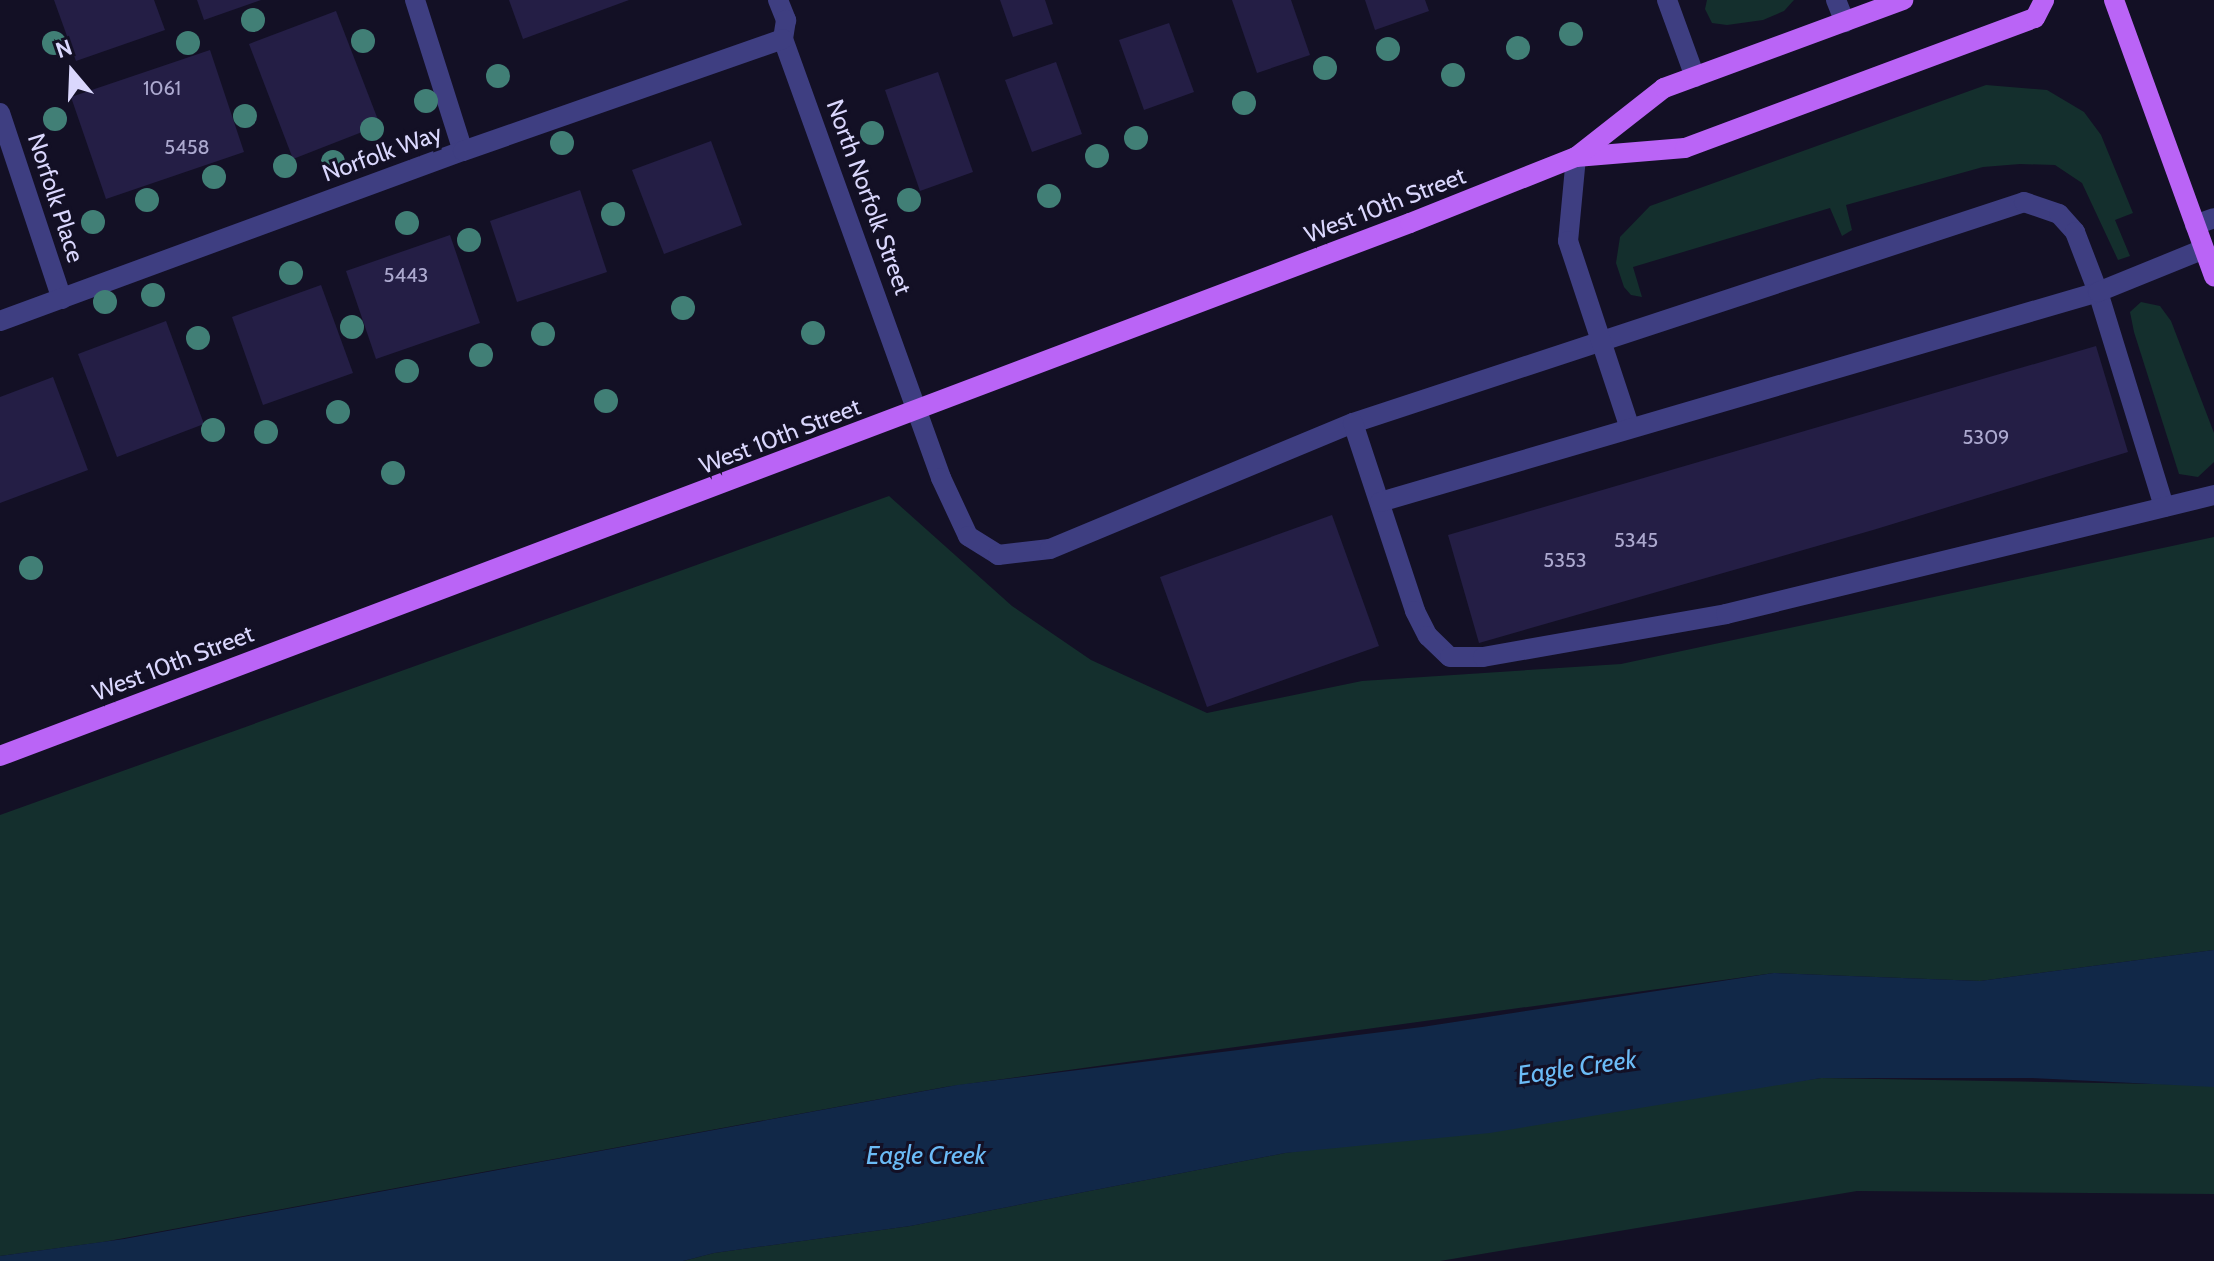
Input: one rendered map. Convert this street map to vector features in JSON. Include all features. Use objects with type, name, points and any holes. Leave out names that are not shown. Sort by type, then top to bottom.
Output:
[{"type":"main road","name":"West 10th Street","points":[[1576,157],[1664,88],[1903,0]]},
{"type":"main road","name":"West 10th Street","points":[[0,756],[919,411],[1576,157],[1685,148],[2035,18],[2044,0]]},
{"type":"main road","points":[[2114,0],[2205,222],[2204,249],[2214,277]]},
{"type":"street","points":[[415,0],[463,151]]},
{"type":"street","name":"North Norfolk Street","points":[[778,0],[786,20],[783,39],[941,478],[968,536],[998,555],[1050,549],[1353,423],[2024,202],[2059,214],[2075,232],[2098,292],[2164,507]]},
{"type":"street","points":[[1667,0],[1695,77]]},
{"type":"street","points":[[1836,0],[1845,22]]},
{"type":"street","name":"Norfolk Way","points":[[0,321],[463,151],[783,39]]},
{"type":"street","name":"Norfolk Place","points":[[0,113],[62,299]]},
{"type":"street","points":[[1576,157],[1568,241],[1630,428]]},
{"type":"street","points":[[1380,502],[2098,292],[2204,249]]},
{"type":"street","points":[[1353,423],[1415,611],[1428,636],[1450,657],[1483,657],[1726,614],[2214,495]]},
{"type":"green space","points":[[1707,0],[1794,0],[1784,11],[1763,20],[1727,25],[1712,23],[1705,9]]},
{"type":"green space","points":[[1986,85],[2047,90],[2084,112],[2101,135],[2133,213],[2115,220],[2130,256],[2118,260],[2082,183],[2055,165],[2020,164],[1983,167],[1846,205],[1852,230],[1842,236],[1830,208],[1633,267],[1642,297],[1631,295],[1624,287],[1616,263],[1620,237],[1650,206]]},
{"type":"green space","points":[[2141,302],[2160,306],[2171,321],[2214,433],[2214,462],[2198,477],[2179,474],[2134,332],[2130,312]]},
{"type":"green space","points":[[889,496],[1012,606],[1091,660],[1207,713],[1362,681],[1621,664],[2214,537],[2214,950],[1980,981],[1774,973],[945,1087],[103,1242],[0,1256],[0,815]]},
{"type":"green space","points":[[1821,1078],[2214,1085],[2214,1194],[1857,1191],[1440,1261],[683,1261],[714,1253],[910,1226],[1285,1153]]},
{"type":"water","name":"Eagle Creek","points":[[2214,950],[2214,1087],[2032,1078],[1821,1078],[1490,1133],[1285,1153],[910,1226],[714,1253],[683,1261],[0,1261],[0,1256],[124,1239],[957,1085],[1422,1027],[1774,973],[1980,981]]},
{"type":"building","points":[[54,0],[154,0],[165,30],[76,61]]},
{"type":"building","points":[[197,0],[261,0],[204,20]]},
{"type":"building","points":[[509,0],[629,0],[523,39]]},
{"type":"building","points":[[1000,0],[1045,0],[1053,24],[1013,37]]},
{"type":"building","points":[[1232,0],[1291,0],[1310,55],[1257,73]]},
{"type":"building","points":[[1365,0],[1425,0],[1429,11],[1375,30]]},
{"type":"building","points":[[336,11],[380,125],[293,159],[249,44]]},
{"type":"building","points":[[1169,23],[1194,92],[1144,110],[1119,40]]},
{"type":"building","points":[[210,50],[244,152],[106,199],[71,97]]},
{"type":"building","points":[[1056,62],[1082,134],[1032,152],[1005,80]]},
{"type":"building","points":[[938,72],[973,172],[920,191],[885,90]]},
{"type":"building","points":[[711,141],[742,225],[664,254],[632,170]]},
{"type":"building","points":[[580,190],[607,272],[517,302],[490,221]]},
{"type":"building","points":[[450,235],[480,323],[376,359],[346,271]]},
{"type":"building","points":[[321,285],[353,373],[263,405],[232,317]]},
{"type":"building","points":[[166,321],[204,424],[117,457],[78,354]]},
{"type":"building","points":[[2096,346],[2128,452],[1873,530],[1479,643],[1448,535]]},
{"type":"building","points":[[53,377],[88,470],[0,503],[0,397]]},
{"type":"building","points":[[1332,515],[1379,646],[1207,707],[1160,577]]}]
